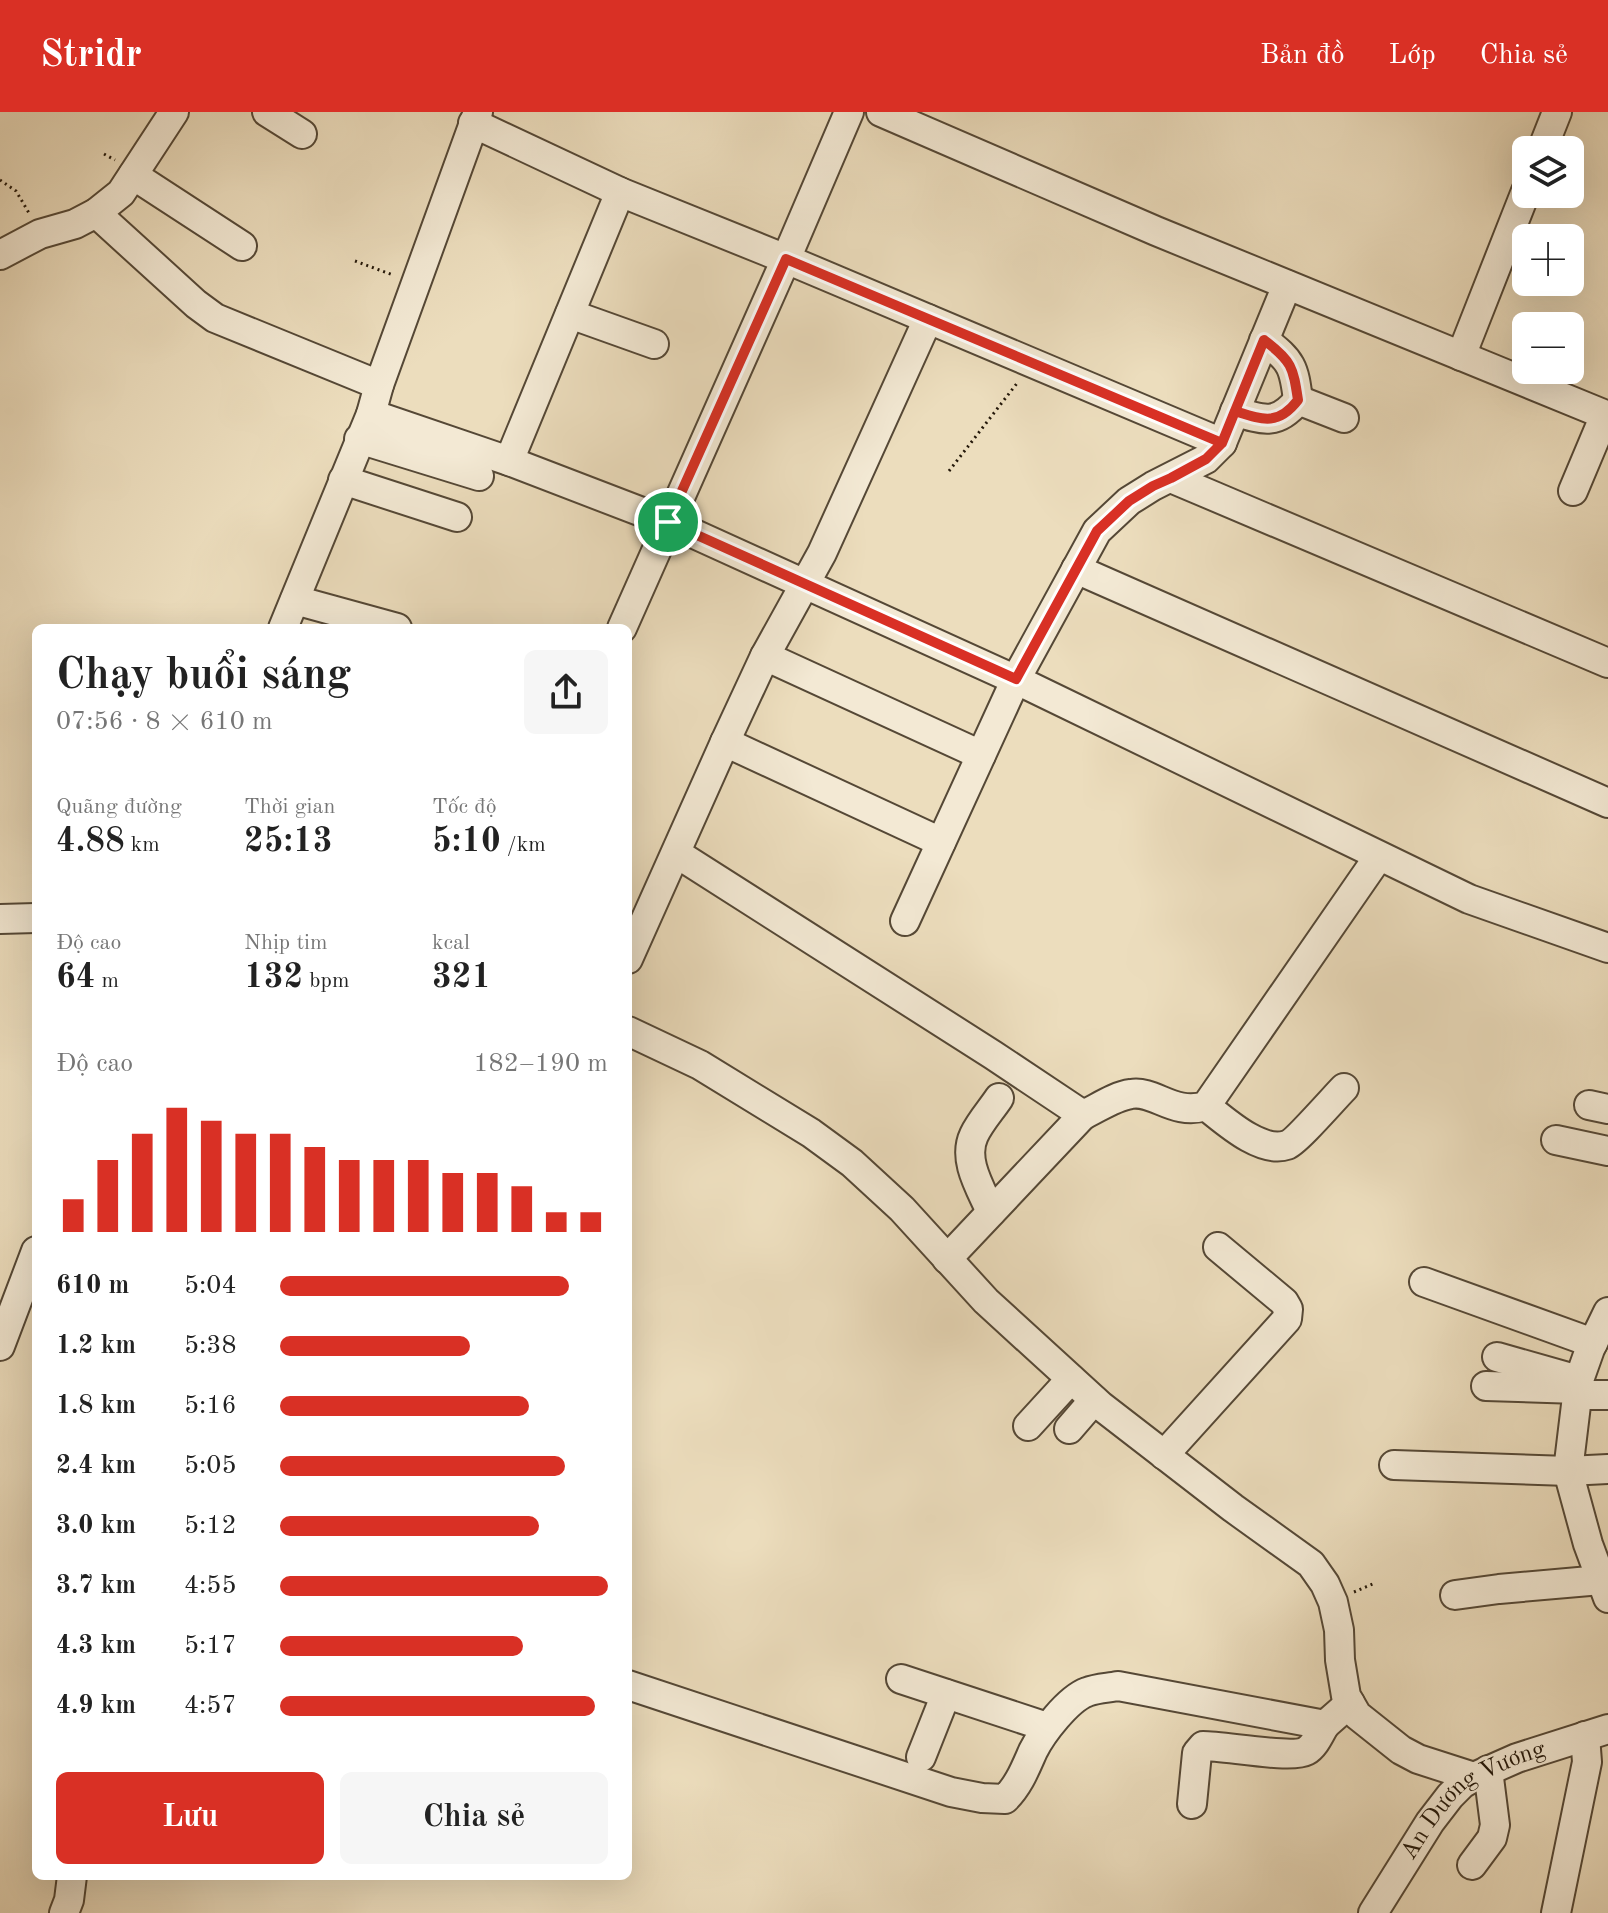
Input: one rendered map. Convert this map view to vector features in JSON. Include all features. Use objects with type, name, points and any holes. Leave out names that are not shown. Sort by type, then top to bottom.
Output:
[{"type":"street","points":[[0,255],[40,234],[75,224],[96,213],[121,193],[174,112]]},
{"type":"street","points":[[267,112],[302,134]]},
{"type":"street","points":[[624,624],[849,112]]},
{"type":"street","points":[[881,112],[936,122],[1156,231],[1607,416],[1573,491]]},
{"type":"street","points":[[1548,136],[1557,112]]},
{"type":"street","points":[[285,624],[365,426],[476,118],[620,192],[1222,443]]},
{"type":"street","points":[[133,175],[242,246]]},
{"type":"street","points":[[509,461],[620,192]]},
{"type":"street","points":[[1461,356],[1519,208]]},
{"type":"street","points":[[96,213],[215,318],[379,385]]},
{"type":"street","points":[[905,921],[1016,679],[1097,531],[1129,501],[1206,459],[1222,443],[1287,285]]},
{"type":"street","points":[[570,314],[654,344]]},
{"type":"street","points":[[632,950],[765,656],[822,553],[928,319]]},
{"type":"street","points":[[1235,411],[1255,418],[1271,419],[1288,413],[1298,400],[1294,371],[1282,354],[1264,340]]},
{"type":"street","points":[[1298,400],[1344,418]]},
{"type":"street","points":[[365,426],[509,461],[668,522],[1016,679],[1469,899],[1608,948]]},
{"type":"street","points":[[365,426],[479,476]]},
{"type":"street","points":[[1171,478],[1608,663]]},
{"type":"street","points":[[343,480],[457,517]]},
{"type":"street","points":[[1076,569],[1608,803]]},
{"type":"street","points":[[295,600],[363,623]]},
{"type":"street","points":[[765,656],[981,755]]},
{"type":"street","points":[[725,742],[941,842]]},
{"type":"street","points":[[676,853],[1083,1115]]},
{"type":"street","points":[[947,1259],[1083,1115],[1127,1094],[1139,1094],[1178,1108],[1206,1106],[1379,856]]},
{"type":"street","points":[[0,919],[32,918]]},
{"type":"street","points":[[632,1033],[700,1065],[811,1133],[852,1163],[902,1209],[986,1301],[1094,1400],[1311,1564],[1333,1602],[1346,1696],[1357,1715],[1401,1750],[1418,1759],[1481,1773],[1495,1825],[1492,1838],[1472,1865]]},
{"type":"street","points":[[1206,1106],[1242,1134],[1271,1147],[1289,1145],[1344,1088]]},
{"type":"street","points":[[991,1212],[970,1161],[969,1151],[974,1135],[999,1098]]},
{"type":"street","points":[[1556,1140],[1608,1151]]},
{"type":"street","points":[[1164,1455],[1287,1319],[1288,1309],[1284,1302],[1218,1247]]},
{"type":"street","points":[[0,1346],[32,1262]]},
{"type":"street","points":[[1424,1282],[1597,1347]]},
{"type":"street","points":[[1455,1595],[1605,1589],[1588,1544],[1568,1471],[1578,1388],[1597,1347],[1608,1312]]},
{"type":"street","points":[[1497,1357],[1578,1388],[1608,1395]]},
{"type":"street","points":[[1028,1426],[1071,1379]]},
{"type":"street","points":[[1486,1386],[1578,1388]]},
{"type":"street","points":[[1069,1429],[1094,1400]]},
{"type":"street","points":[[1394,1465],[1568,1471],[1608,1469]]},
{"type":"street","points":[[901,1679],[1047,1727]]},
{"type":"street","points":[[632,1686],[951,1792],[982,1798],[1005,1799],[1017,1788],[1047,1727],[1085,1692],[1118,1686],[1325,1725]]},
{"type":"street","points":[[921,1757],[946,1694]]},
{"type":"street","points":[[1192,1804],[1197,1753],[1203,1746],[1304,1752],[1325,1725],[1350,1703]]},
{"type":"street","points":[[1556,1913],[1597,1748]]},
{"type":"street","name":"An Dương Vương","points":[[1373,1913],[1430,1822],[1450,1796],[1481,1773],[1517,1758],[1597,1748]]},
{"type":"street","points":[[64,1913],[72,1880]]},
{"type":"path","points":[[0,180],[16,191],[40,234]]},
{"type":"path","points":[[355,261],[416,283]]},
{"type":"path","points":[[949,471],[1032,363]]},
{"type":"route","points":[[668,522],[786,259],[1222,443],[1235,411],[1255,418],[1271,419],[1288,413],[1298,400],[1294,371],[1282,354],[1264,340],[1235,411],[1222,443],[1206,459],[1129,501],[1097,531],[1016,679],[668,522]]}]
